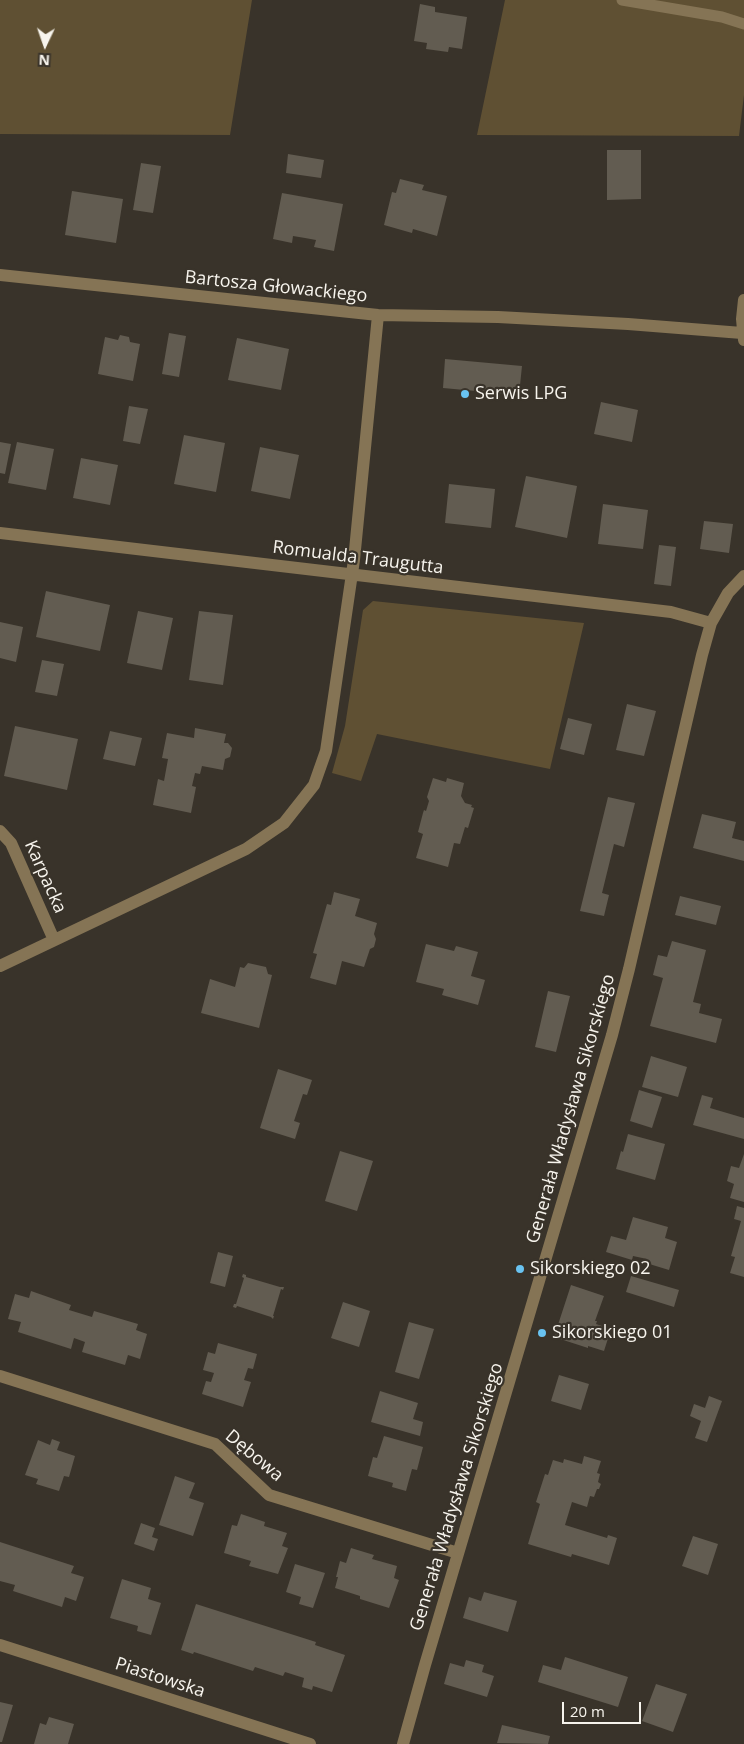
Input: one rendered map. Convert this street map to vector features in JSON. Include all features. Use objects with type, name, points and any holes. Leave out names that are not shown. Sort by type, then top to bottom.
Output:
[{"type":"street","name":"Bartosza Głowackiego","points":[[0,275],[378,315],[351,575],[326,751],[314,785],[284,823],[246,849],[0,966]]},
{"type":"street","points":[[378,315],[628,324],[743,337],[744,300]]},
{"type":"street","name":"Romualda Traugutta","points":[[0,533],[671,612],[711,622]]},
{"type":"street","name":"Generała Władysława Sikorskiego","points":[[404,1744],[458,1553],[612,1035],[630,969],[711,622],[728,593],[744,576]]},
{"type":"street","name":"Karpacka","points":[[0,831],[11,842],[54,940]]},
{"type":"street","name":"Dębowa","points":[[0,1376],[215,1444],[269,1494],[458,1553]]},
{"type":"street","name":"Piastowska","points":[[0,1644],[310,1744]]},
{"type":"lane","points":[[622,0],[722,17],[744,24]]},
{"type":"shaded area","points":[[0,0],[252,0],[230,135],[0,134]]},
{"type":"shaded area","points":[[505,0],[744,0],[744,95],[739,136],[477,135]]},
{"type":"shaded area","points":[[373,601],[584,623],[550,769],[377,734],[361,781],[332,773],[345,726],[363,610]]},
{"type":"building","points":[[420,4],[435,7],[435,12],[467,17],[462,49],[449,47],[448,52],[426,49],[427,43],[414,41]]},
{"type":"building","points":[[607,150],[641,150],[641,199],[607,200]]},
{"type":"building","points":[[288,154],[324,160],[321,178],[286,173]]},
{"type":"building","points":[[141,163],[161,166],[153,213],[133,210]]},
{"type":"building","points":[[400,179],[424,185],[422,190],[447,196],[437,236],[413,229],[412,233],[384,225],[392,192],[396,193]]},
{"type":"building","points":[[72,191],[123,199],[116,243],[65,235]]},
{"type":"building","points":[[282,193],[343,204],[334,251],[314,247],[316,240],[293,236],[292,243],[273,239]]},
{"type":"building","points":[[169,333],[186,336],[179,377],[162,374]]},
{"type":"building","points":[[120,335],[129,337],[130,342],[140,344],[133,381],[98,374],[105,337],[118,340]]},
{"type":"building","points":[[237,338],[289,349],[281,390],[228,380]]},
{"type":"building","points":[[445,359],[522,366],[519,395],[443,388]]},
{"type":"building","points":[[601,402],[638,410],[632,442],[594,434]]},
{"type":"building","points":[[129,406],[148,409],[140,444],[123,441]]},
{"type":"building","points":[[184,435],[225,443],[216,492],[174,484]]},
{"type":"building","points":[[0,442],[11,444],[5,474],[0,473]]},
{"type":"building","points":[[17,442],[54,449],[46,490],[8,483]]},
{"type":"building","points":[[260,447],[299,455],[290,499],[251,491]]},
{"type":"building","points":[[81,458],[118,465],[110,505],[73,498]]},
{"type":"building","points":[[526,476],[577,486],[567,538],[515,527]]},
{"type":"building","points":[[449,484],[495,489],[491,528],[445,523]]},
{"type":"building","points":[[603,504],[648,510],[643,549],[598,544]]},
{"type":"building","points":[[704,521],[733,524],[729,553],[700,549]]},
{"type":"building","points":[[659,545],[676,547],[671,586],[654,584]]},
{"type":"building","points":[[46,591],[110,605],[100,651],[36,637]]},
{"type":"building","points":[[138,611],[173,618],[162,670],[127,663]]},
{"type":"building","points":[[199,611],[233,615],[223,685],[189,680]]},
{"type":"building","points":[[0,622],[23,627],[16,662],[0,658]]},
{"type":"building","points":[[42,660],[64,664],[57,696],[35,692]]},
{"type":"building","points":[[627,704],[656,711],[644,756],[616,750]]},
{"type":"building","points":[[568,718],[592,724],[584,755],[560,749]]},
{"type":"building","points":[[15,726],[78,739],[67,790],[4,776]]},
{"type":"building","points":[[195,728],[226,734],[224,743],[228,743],[232,748],[230,757],[225,759],[223,770],[202,766],[200,774],[195,773],[192,786],[196,787],[191,813],[153,805],[158,779],[164,781],[168,759],[162,758],[167,733],[194,738]]},
{"type":"building","points":[[110,731],[142,738],[135,766],[103,759]]},
{"type":"building","points":[[433,778],[446,782],[447,778],[464,783],[461,796],[465,803],[472,805],[471,807],[474,808],[468,828],[465,827],[460,844],[454,843],[448,867],[416,858],[423,834],[418,832],[424,810],[426,811],[429,801],[427,797]]},
{"type":"building","points":[[608,797],[635,803],[624,847],[614,844],[602,893],[609,895],[604,916],[580,911]]},
{"type":"building","points":[[702,814],[736,822],[732,838],[744,841],[744,861],[693,848]]},
{"type":"building","points":[[334,892],[360,899],[355,916],[377,923],[374,934],[376,939],[374,947],[370,949],[364,967],[342,961],[336,985],[310,978],[317,954],[313,953],[327,904],[331,905]]},
{"type":"building","points":[[680,896],[721,906],[716,925],[675,915]]},
{"type":"building","points":[[672,941],[706,950],[693,1002],[701,1004],[699,1013],[722,1019],[716,1043],[650,1026],[663,978],[653,975],[658,955],[667,957]]},
{"type":"building","points":[[426,944],[454,951],[456,946],[478,952],[471,976],[485,980],[478,1005],[442,995],[444,989],[416,982]]},
{"type":"building","points":[[248,963],[266,967],[268,974],[272,975],[259,1028],[201,1013],[210,979],[235,987],[240,967],[244,968]]},
{"type":"building","points":[[548,991],[570,996],[556,1052],[535,1047]]},
{"type":"building","points":[[651,1056],[687,1067],[678,1097],[642,1087]]},
{"type":"building","points":[[278,1069],[312,1080],[307,1095],[303,1094],[294,1121],[300,1123],[295,1139],[260,1128]]},
{"type":"building","points":[[639,1090],[662,1097],[652,1128],[630,1121]]},
{"type":"building","points":[[702,1095],[713,1098],[710,1108],[744,1118],[744,1139],[693,1125]]},
{"type":"building","points":[[628,1134],[665,1144],[655,1180],[616,1169]]},
{"type":"building","points":[[340,1151],[373,1161],[357,1211],[325,1201]]},
{"type":"building","points":[[744,1154],[744,1202],[730,1198],[734,1184],[727,1181],[731,1166],[739,1168]]},
{"type":"building","points":[[737,1206],[744,1208],[744,1277],[730,1273],[735,1257],[731,1256],[741,1221],[734,1219]]},
{"type":"building","points":[[633,1217],[668,1227],[665,1238],[677,1242],[669,1270],[646,1263],[647,1259],[633,1256],[632,1260],[606,1252],[611,1236],[626,1240]]},
{"type":"building","points":[[218,1252],[233,1256],[225,1287],[210,1283]]},
{"type":"building","points":[[243,1274],[246,1277],[284,1287],[283,1290],[281,1289],[273,1319],[237,1306],[236,1308],[233,1307],[236,1304],[244,1278],[242,1277]]},
{"type":"building","points":[[631,1276],[679,1290],[674,1307],[626,1292]]},
{"type":"building","points":[[571,1285],[604,1296],[595,1321],[597,1321],[596,1324],[611,1329],[604,1351],[554,1337]]},
{"type":"building","points":[[31,1291],[71,1305],[69,1310],[92,1317],[94,1311],[138,1324],[136,1330],[147,1334],[140,1359],[128,1355],[125,1365],[82,1352],[85,1342],[74,1338],[71,1349],[18,1332],[21,1322],[8,1319],[15,1294],[29,1298]]},
{"type":"building","points":[[343,1302],[370,1311],[359,1347],[331,1338]]},
{"type":"building","points":[[409,1322],[434,1329],[419,1379],[395,1372]]},
{"type":"building","points":[[218,1343],[257,1354],[253,1369],[248,1368],[244,1380],[251,1382],[243,1407],[202,1394],[206,1381],[211,1382],[214,1373],[203,1370],[208,1352],[215,1354]]},
{"type":"building","points":[[559,1375],[589,1384],[581,1410],[551,1401]]},
{"type":"building","points":[[380,1391],[418,1403],[413,1419],[423,1422],[420,1436],[371,1422]]},
{"type":"building","points":[[709,1396],[722,1401],[707,1442],[695,1438],[701,1421],[690,1416],[694,1404],[705,1408]]},
{"type":"building","points":[[384,1436],[423,1447],[417,1470],[412,1469],[406,1491],[392,1487],[393,1483],[368,1476],[373,1457],[377,1458]]},
{"type":"building","points":[[52,1439],[60,1442],[57,1450],[75,1456],[69,1477],[64,1476],[59,1491],[36,1484],[38,1479],[25,1475],[38,1440],[50,1445]]},
{"type":"building","points":[[584,1456],[601,1461],[597,1473],[600,1474],[598,1482],[601,1484],[594,1497],[590,1496],[587,1507],[572,1502],[565,1525],[607,1538],[608,1535],[617,1538],[609,1565],[572,1554],[571,1557],[528,1544],[540,1504],[536,1502],[545,1474],[548,1475],[553,1460],[563,1463],[564,1459],[582,1464]]},
{"type":"building","points":[[175,1476],[195,1483],[189,1498],[204,1503],[193,1536],[159,1525]]},
{"type":"building","points":[[241,1514],[265,1522],[264,1526],[287,1533],[282,1546],[288,1548],[278,1574],[249,1566],[251,1561],[224,1553],[232,1525],[237,1526]]},
{"type":"building","points":[[141,1523],[155,1528],[152,1537],[158,1539],[154,1551],[134,1544]]},
{"type":"building","points":[[693,1536],[718,1544],[708,1575],[682,1566]]},
{"type":"building","points":[[0,1542],[74,1566],[71,1573],[84,1577],[76,1601],[65,1597],[62,1607],[13,1591],[15,1585],[0,1581]]},
{"type":"building","points":[[351,1548],[374,1555],[372,1559],[397,1566],[394,1578],[399,1580],[389,1608],[360,1599],[360,1596],[335,1588],[340,1561],[346,1563]]},
{"type":"building","points":[[295,1564],[325,1573],[313,1608],[299,1604],[301,1597],[286,1592]]},
{"type":"building","points":[[122,1579],[151,1588],[148,1599],[161,1603],[151,1635],[137,1631],[138,1626],[110,1618]]},
{"type":"building","points":[[484,1592],[517,1601],[508,1632],[463,1618],[469,1597],[481,1601]]},
{"type":"building","points":[[196,1604],[316,1642],[315,1645],[345,1655],[332,1692],[313,1686],[312,1690],[302,1687],[304,1678],[285,1672],[283,1676],[255,1667],[253,1671],[194,1652],[193,1654],[181,1650]]},
{"type":"building","points":[[565,1657],[628,1677],[618,1707],[538,1682],[543,1665],[561,1670]]},
{"type":"building","points":[[466,1660],[484,1665],[482,1672],[494,1676],[487,1697],[444,1684],[450,1663],[464,1667]]},
{"type":"building","points":[[656,1684],[687,1694],[673,1732],[642,1721]]},
{"type":"building","points":[[0,1702],[13,1705],[2,1742],[0,1742]]},
{"type":"building","points":[[49,1717],[74,1724],[68,1744],[34,1744],[40,1723],[46,1725]]},
{"type":"building","points":[[502,1725],[550,1736],[548,1744],[497,1743]]},
{"type":"place","name":"Serwis LPG","points":[[465,394]]},
{"type":"place","name":"Sikorskiego 02","points":[[520,1269]]},
{"type":"place","name":"Sikorskiego 01","points":[[542,1333]]}]
